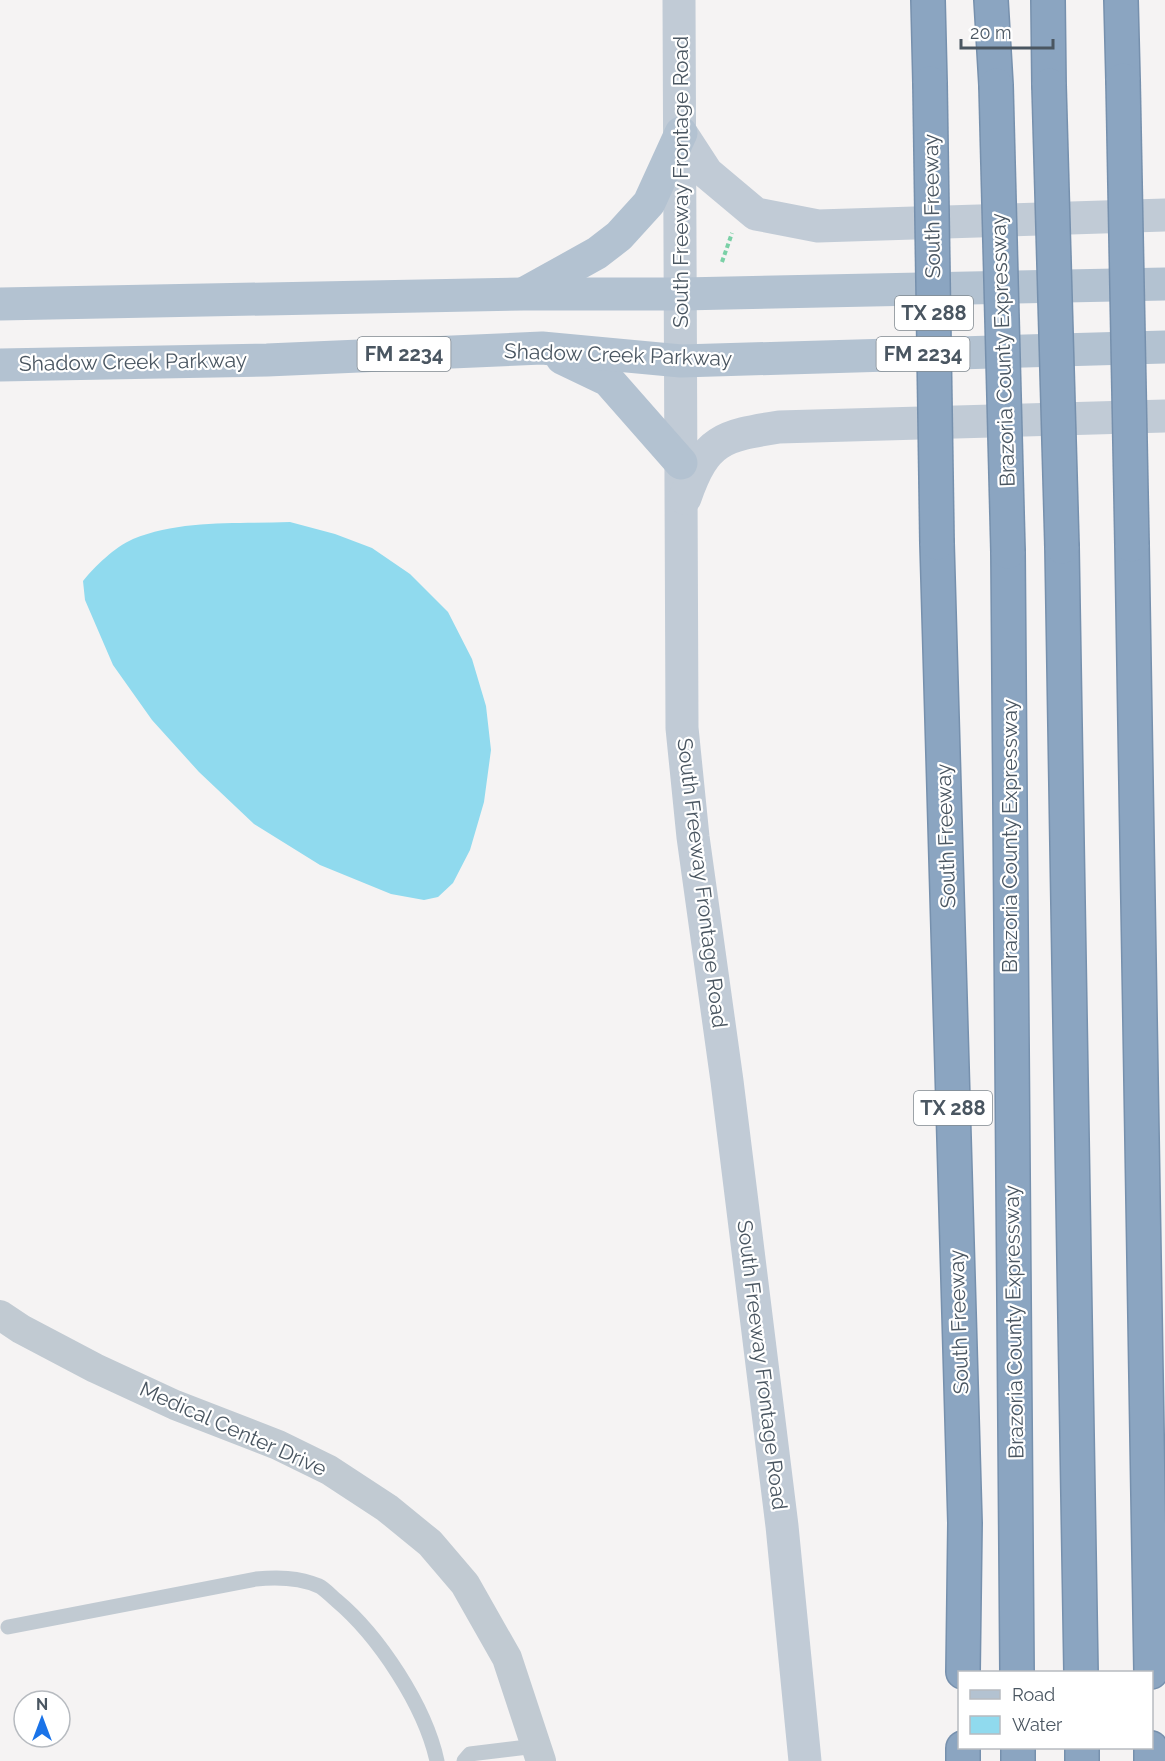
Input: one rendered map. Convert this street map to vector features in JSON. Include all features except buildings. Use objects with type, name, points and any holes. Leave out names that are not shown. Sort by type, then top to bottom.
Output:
[{"type":"highway","name":"South Freeway","points":[[928,0],[938,543],[965,1523],[963,1671]]},
{"type":"highway","name":"Brazoria County Expressway","points":[[991,0],[996,85],[1008,552],[1017,1671]]},
{"type":"highway","points":[[1048,0],[1062,548],[1081,1671]]},
{"type":"highway","points":[[1121,0],[1151,1671]]},
{"type":"main road","name":"South Freeway Frontage Road","points":[[679,0],[682,728],[693,837],[727,1081],[782,1526],[805,1761]]},
{"type":"main road","points":[[681,133],[707,173],[756,214],[818,226],[1165,215]]},
{"type":"main road","points":[[523,294],[597,253],[619,236],[649,202],[681,133]]},
{"type":"main road","points":[[0,304],[1165,284]]},
{"type":"main road","name":"Shadow Creek Parkway","points":[[0,364],[267,360],[542,348],[681,362],[1165,347]]},
{"type":"main road","points":[[542,348],[608,380],[681,463]]},
{"type":"main road","points":[[681,511],[692,478],[707,454],[719,442],[734,435],[753,431],[779,427],[1165,416]]},
{"type":"street","name":"Medical Center Drive","points":[[0,1315],[21,1329],[94,1368],[175,1405],[278,1445],[329,1470],[387,1508],[430,1543],[465,1584],[507,1658],[539,1753]]},
{"type":"lane","points":[[3,1627],[256,1579],[285,1576],[320,1586],[353,1614],[376,1641],[411,1696],[432,1741],[437,1761]]},
{"type":"lane","points":[[464,1761],[470,1754],[539,1753]]},
{"type":"path","points":[[715,263],[722,262],[732,231]]},
{"type":"water","points":[[290,522],[335,534],[372,548],[410,574],[448,612],[472,659],[486,706],[491,750],[484,802],[470,850],[453,883],[438,897],[424,900],[391,894],[320,865],[254,824],[199,772],[152,720],[113,665],[85,600],[83,581],[106,557],[133,539],[190,525]]}]
